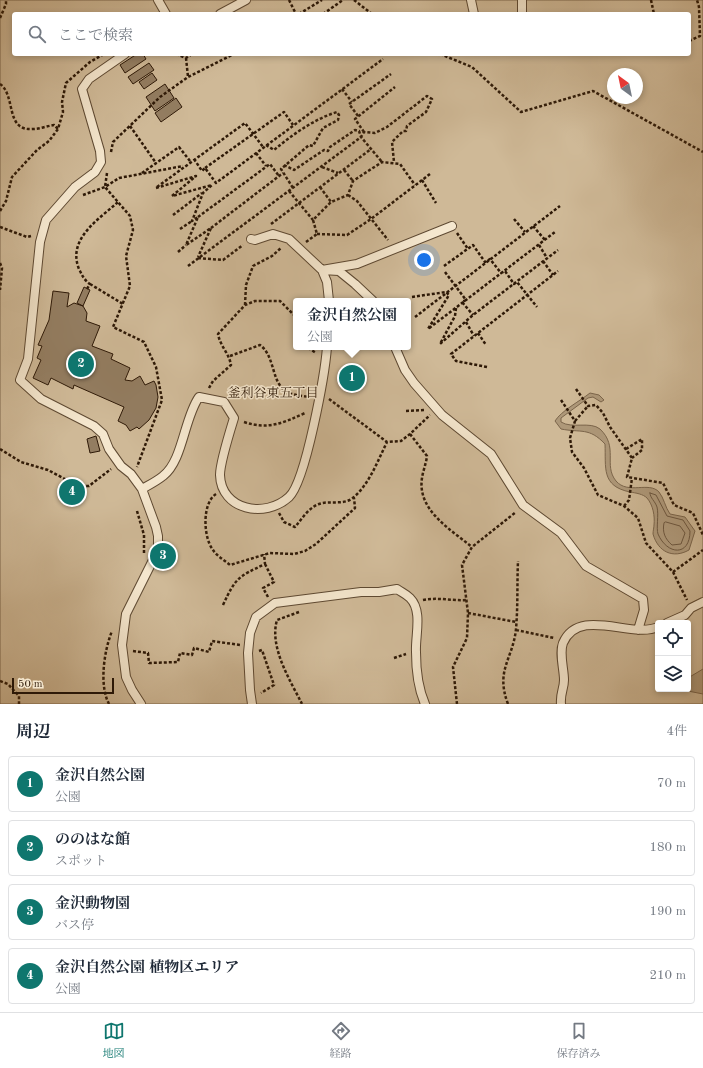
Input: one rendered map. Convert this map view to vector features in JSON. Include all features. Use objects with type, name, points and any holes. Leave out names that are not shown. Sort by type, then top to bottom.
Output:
[{"type":"lane","points":[[158,0],[165,12]]},
{"type":"lane","points":[[224,12],[246,0]]},
{"type":"lane","points":[[471,0],[474,12]]},
{"type":"lane","points":[[522,0],[522,12]]},
{"type":"lane","points":[[122,56],[89,79],[82,89],[100,151],[100,162],[96,172],[75,187],[46,220],[40,242],[28,359],[20,380],[41,399],[94,426],[103,434],[108,449],[121,466],[131,474],[142,490],[156,527],[158,536],[158,550],[126,614],[123,650],[126,677],[140,704]]},
{"type":"lane","points":[[322,270],[357,264],[452,226]]},
{"type":"lane","points":[[251,239],[255,240],[273,234],[289,239],[322,270],[327,282],[329,298]]},
{"type":"lane","points":[[322,270],[338,271],[370,298]]},
{"type":"lane","points":[[142,490],[165,476],[177,457],[192,406],[199,396],[224,402],[234,418],[220,474],[224,489],[235,503],[252,510],[270,509],[290,497],[302,473],[317,409],[326,350]]},
{"type":"lane","points":[[396,350],[405,370],[436,409],[491,454],[523,505],[561,533],[586,566],[643,599],[644,610],[638,630]]},
{"type":"lane","points":[[252,704],[250,690],[249,646],[250,633],[256,617],[275,603],[397,589],[411,598],[418,615],[416,670],[421,695],[425,704]]},
{"type":"lane","points":[[674,620],[685,615],[691,608],[703,602]]},
{"type":"lane","points":[[561,704],[560,694],[564,682],[562,654],[563,643],[571,633],[582,626],[594,624],[638,630],[655,627]]},
{"type":"path","points":[[0,18],[6,4],[6,0]]},
{"type":"path","points":[[289,0],[296,12]]},
{"type":"path","points":[[301,12],[322,0]]},
{"type":"path","points":[[326,12],[344,0]]},
{"type":"path","points":[[354,0],[369,12]]},
{"type":"path","points":[[651,0],[654,12]]},
{"type":"path","points":[[691,40],[700,36],[697,0]]},
{"type":"path","points":[[181,56],[186,58]]},
{"type":"path","points":[[110,157],[113,142],[160,97],[188,77],[230,56]]},
{"type":"path","points":[[445,56],[472,67],[520,112],[593,91],[703,152]]},
{"type":"path","points":[[186,58],[188,77]]},
{"type":"path","points":[[205,168],[216,184],[263,147],[383,59]]},
{"type":"path","points":[[358,116],[349,104],[391,74]]},
{"type":"path","points":[[0,84],[4,87],[8,96],[12,116],[22,128],[32,129],[54,124],[58,129],[49,141],[37,150],[12,177],[6,201],[0,211]]},
{"type":"path","points":[[364,132],[355,119],[395,87]]},
{"type":"path","points":[[342,89],[352,102]]},
{"type":"path","points":[[364,132],[375,133],[387,127],[427,96],[432,99],[426,112],[407,126],[406,131],[403,131],[392,142],[394,162]]},
{"type":"path","points":[[173,215],[212,185],[172,196],[205,168],[284,112],[293,125]]},
{"type":"path","points":[[266,145],[274,150],[284,141],[326,115],[337,112],[339,115],[338,120],[323,128],[313,146],[309,145],[281,169],[293,188]]},
{"type":"path","points":[[196,176],[156,188],[190,161],[245,123],[263,147]]},
{"type":"path","points":[[130,126],[156,163]]},
{"type":"path","points":[[284,165],[294,170],[324,150],[328,152],[330,147],[355,130],[359,131],[382,162]]},
{"type":"path","points":[[188,266],[362,137],[364,132]]},
{"type":"path","points":[[140,174],[179,147],[190,161]]},
{"type":"path","points":[[269,226],[371,149]]},
{"type":"path","points":[[256,153],[266,166]]},
{"type":"path","points":[[194,159],[202,171]]},
{"type":"path","points":[[313,220],[331,202],[348,195],[353,182],[382,162],[394,162],[400,164],[415,185]]},
{"type":"path","points":[[180,229],[266,166],[270,164],[278,176]]},
{"type":"path","points":[[104,187],[119,178],[184,166]]},
{"type":"path","points":[[322,166],[338,173]]},
{"type":"path","points":[[344,169],[353,182]]},
{"type":"path","points":[[104,187],[108,172]]},
{"type":"path","points":[[178,252],[283,173]]},
{"type":"path","points":[[300,248],[317,234],[347,235],[371,219],[430,174]]},
{"type":"path","points":[[422,180],[436,203]]},
{"type":"path","points":[[104,187],[130,216],[133,230],[126,256],[130,286],[113,327],[144,342],[156,366],[162,400],[139,464],[131,474]]},
{"type":"path","points":[[320,187],[331,202]]},
{"type":"path","points":[[289,191],[313,220],[317,234]]},
{"type":"path","points":[[192,221],[203,193]]},
{"type":"path","points":[[348,195],[357,201],[388,240]]},
{"type":"path","points":[[118,202],[91,225],[79,238],[76,260],[85,281],[123,304]]},
{"type":"path","points":[[415,317],[490,258],[560,206]]},
{"type":"path","points":[[186,245],[198,217]]},
{"type":"path","points":[[514,219],[525,232]]},
{"type":"path","points":[[452,226],[468,248]]},
{"type":"path","points":[[533,226],[545,240]]},
{"type":"path","points":[[0,227],[27,237],[43,231]]},
{"type":"path","points":[[197,258],[211,228]]},
{"type":"path","points":[[446,292],[449,295],[428,329],[555,232]]},
{"type":"path","points":[[197,258],[223,260],[251,239]]},
{"type":"path","points":[[245,304],[246,285],[253,266],[272,256],[289,239]]},
{"type":"path","points":[[444,266],[473,245],[486,262]]},
{"type":"path","points":[[539,245],[548,258]]},
{"type":"path","points":[[456,308],[455,316],[440,344],[472,316],[558,250]]},
{"type":"path","points":[[490,258],[501,273]]},
{"type":"path","points":[[543,262],[553,275]]},
{"type":"path","points":[[0,263],[2,268],[0,290]]},
{"type":"path","points":[[505,271],[537,307]]},
{"type":"path","points":[[487,367],[456,361],[451,354],[558,271]]},
{"type":"path","points":[[445,272],[466,300]]},
{"type":"path","points":[[87,289],[90,284]]},
{"type":"path","points":[[412,297],[446,292]]},
{"type":"path","points":[[205,398],[213,381],[231,365],[230,356],[219,343],[218,334],[245,304],[256,301],[280,301],[293,313]]},
{"type":"path","points":[[462,302],[472,316]]},
{"type":"path","points":[[465,323],[474,336]]},
{"type":"path","points":[[478,333],[486,345]]},
{"type":"path","points":[[230,356],[260,345],[267,350],[279,384],[286,392],[319,395],[387,442],[401,441],[436,409]]},
{"type":"path","points":[[576,389],[588,406]]},
{"type":"path","points":[[561,400],[575,421]]},
{"type":"path","points":[[632,458],[610,427],[603,413],[596,405],[588,406],[575,421],[570,438],[572,452],[584,468],[598,495],[624,506],[638,518],[646,543],[673,572],[691,608]]},
{"type":"path","points":[[234,418],[258,427],[290,421],[317,409]]},
{"type":"path","points":[[406,412],[436,409]]},
{"type":"path","points":[[410,434],[427,456],[422,477],[422,495],[428,509],[472,547]]},
{"type":"path","points":[[626,449],[642,439],[642,450],[632,458],[627,477],[664,483],[674,505],[693,513],[703,535]]},
{"type":"path","points":[[275,506],[284,522],[295,527],[311,508],[320,503],[340,503],[354,498],[369,479],[387,442]]},
{"type":"path","points":[[0,449],[21,462],[48,470],[78,486],[89,486],[100,479],[108,470],[121,466]]},
{"type":"path","points":[[624,506],[629,500],[632,478]]},
{"type":"path","points":[[224,489],[212,497],[206,509],[207,537],[212,549],[230,565],[264,554],[294,554],[311,547],[355,508],[354,498]]},
{"type":"path","points":[[457,704],[453,667],[467,638],[468,613],[468,600],[462,565],[472,547],[523,505]]},
{"type":"path","points":[[136,507],[144,535],[144,555]]},
{"type":"path","points":[[673,572],[703,550]]},
{"type":"path","points":[[263,588],[274,582],[265,564],[264,554]]},
{"type":"path","points":[[508,704],[503,691],[503,670],[516,630],[518,561]]},
{"type":"path","points":[[223,605],[232,584],[242,575],[265,564]]},
{"type":"path","points":[[302,704],[278,652],[274,628],[277,620],[306,609],[315,598]]},
{"type":"path","points":[[413,602],[434,598],[468,600]]},
{"type":"path","points":[[468,613],[516,622]]},
{"type":"path","points":[[109,704],[105,697],[104,668],[113,630]]},
{"type":"path","points":[[516,630],[566,640]]},
{"type":"path","points":[[123,650],[148,653],[149,663],[178,662],[180,653],[192,655],[194,648],[209,652],[212,641],[249,646],[258,652],[262,650],[274,685],[259,694]]},
{"type":"path","points":[[0,681],[8,684],[19,696],[19,704]]},
{"type":"shaded area","points":[[0,0],[703,0],[703,704],[0,704]]},
{"type":"water","points":[[590,393],[599,395],[604,400],[601,402],[593,397],[588,398],[561,418],[561,422],[570,425],[591,426],[600,429],[609,442],[612,475],[616,481],[626,487],[650,488],[659,492],[670,514],[685,517],[695,531],[689,550],[683,553],[672,554],[662,549],[658,545],[653,534],[654,514],[651,504],[647,498],[621,489],[610,481],[606,468],[605,444],[589,433],[561,429],[555,421],[566,410]]},
{"type":"water","points":[[703,669],[703,694],[691,692],[691,676]]},
{"type":"building","points":[[134,56],[144,56],[146,59],[125,73],[120,65]]},
{"type":"building","points":[[149,63],[154,70],[133,84],[128,77]]},
{"type":"building","points":[[152,73],[157,80],[144,89],[139,82]]},
{"type":"building","points":[[165,84],[174,98],[155,111],[146,97]]},
{"type":"building","points":[[176,98],[182,107],[161,122],[155,113]]},
{"type":"building","points":[[84,287],[90,290],[83,306],[77,303]]},
{"type":"building","points":[[53,291],[69,293],[67,307],[74,303],[83,306],[87,313],[86,321],[100,326],[92,346],[113,354],[111,359],[130,368],[125,380],[132,381],[140,376],[145,385],[154,381],[158,397],[156,408],[149,420],[139,429],[137,427],[130,431],[126,425],[118,421],[124,407],[74,385],[73,389],[51,378],[48,385],[33,378],[41,360],[37,358],[42,346],[38,345],[49,320]]},
{"type":"building","points":[[96,436],[100,451],[90,453],[87,439]]},
{"type":"place","name":"ののはな館","points":[[81,364]]},
{"type":"place","name":"金沢自然公園","points":[[352,378]]},
{"type":"place","name":"金沢自然公園 植物区エリア","points":[[72,492]]},
{"type":"place","name":"金沢動物園","points":[[163,556]]},
{"type":"district","name":"釜利谷東五丁目","points":[[273,392]]}]
